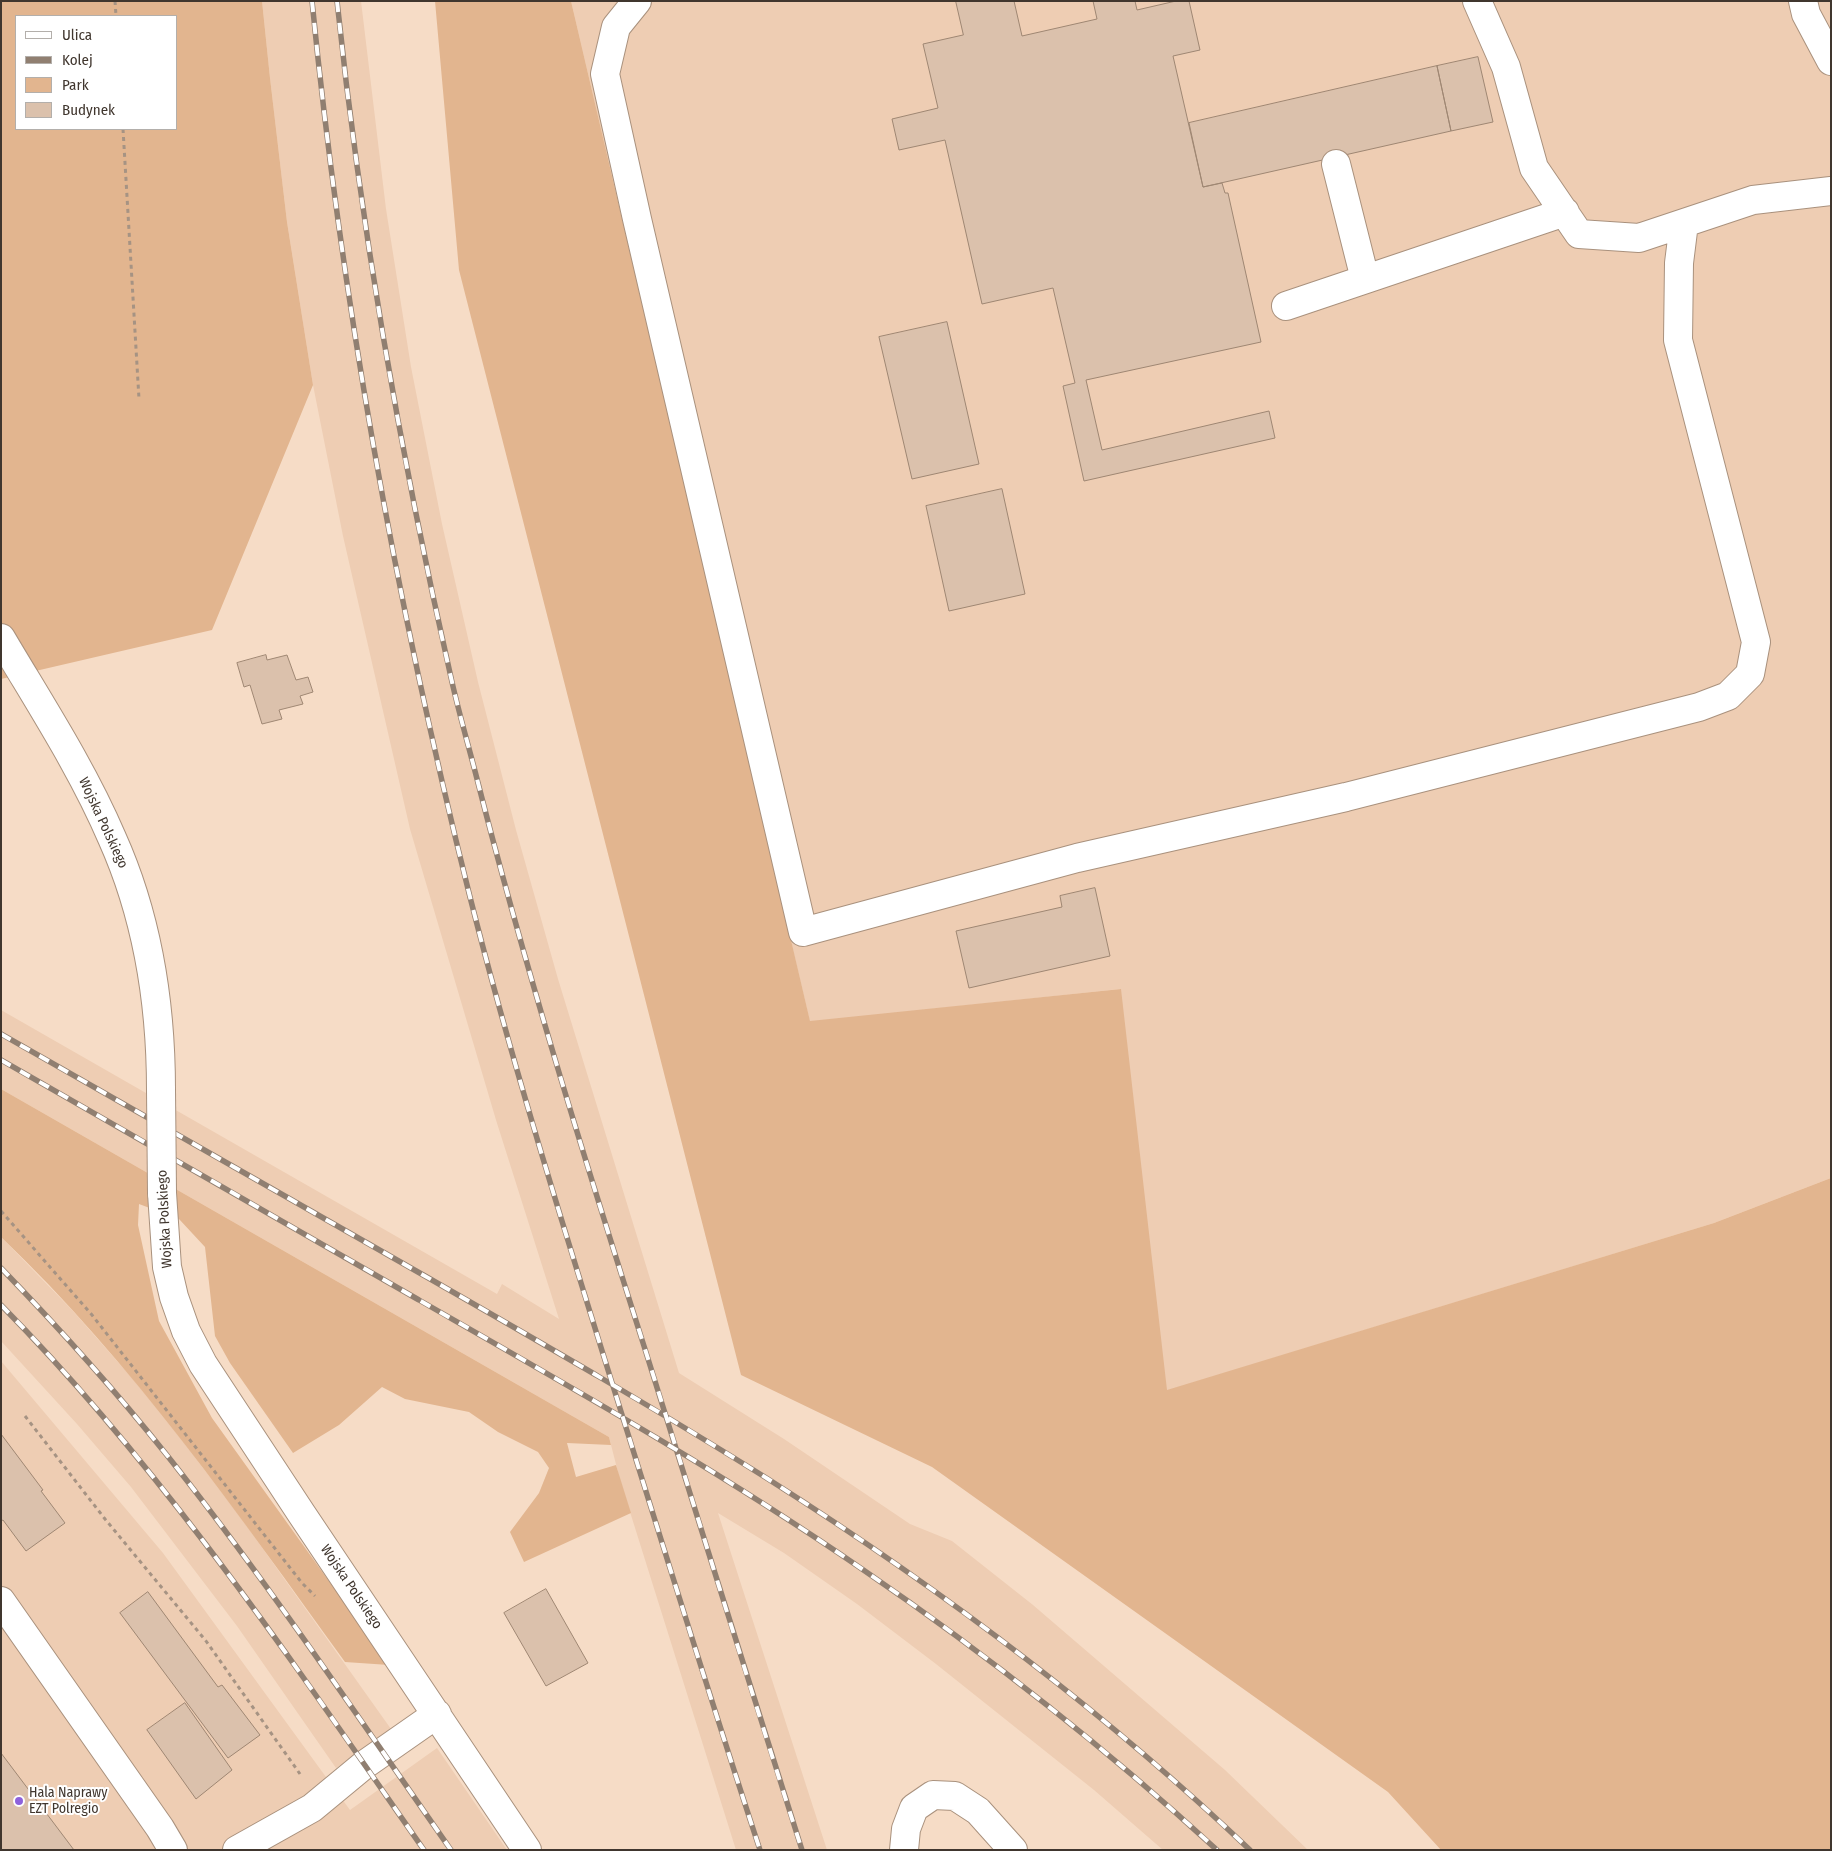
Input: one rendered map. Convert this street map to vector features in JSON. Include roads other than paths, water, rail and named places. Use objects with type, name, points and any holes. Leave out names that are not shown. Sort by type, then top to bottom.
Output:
[{"type":"street","points":[[637,1],[616,27],[605,74],[803,932],[1077,858],[1346,797],[1699,707],[1728,696],[1750,674],[1756,642],[1678,340],[1679,263],[1684,223]]},
{"type":"street","points":[[1477,1],[1506,67],[1534,168],[1579,234],[1639,238],[1753,200],[1831,191]]},
{"type":"street","points":[[1802,1],[1806,14],[1831,61]]},
{"type":"street","points":[[1336,164],[1365,279]]},
{"type":"street","points":[[1286,306],[1565,212]]},
{"type":"street","name":"Wojska Polskiego","points":[[1,638],[63,742],[90,792],[113,839],[143,926],[159,1015],[162,1193],[166,1267],[186,1332],[203,1364],[301,1513],[527,1850]]},
{"type":"street","points":[[1,1601],[160,1828],[173,1850]]},
{"type":"street","points":[[238,1850],[312,1808],[364,1765],[437,1714]]},
{"type":"street","points":[[904,1850],[906,1829],[914,1808],[933,1795],[955,1796],[978,1811],[1013,1850]]},
{"type":"railway","points":[[312,1],[339,227],[374,452],[418,675],[443,786],[470,897],[522,1087],[688,1626],[760,1850]]},
{"type":"railway","points":[[337,1],[358,173],[384,343],[433,598],[458,705],[514,919],[556,1062],[802,1850]]},
{"type":"railway","points":[[1,1034],[601,1378],[727,1453],[832,1520],[957,1607],[1078,1700],[1137,1749],[1250,1850]]},
{"type":"railway","points":[[1,1060],[588,1397],[699,1463],[808,1533],[908,1601],[1000,1668],[1132,1775],[1217,1850]]},
{"type":"railway","points":[[1,1268],[106,1382],[166,1454],[240,1551],[451,1850]]},
{"type":"railway","points":[[1,1305],[117,1433],[224,1568],[424,1850]]},
{"type":"place","name":"Hala Naprawy EZT Polregio","points":[[19,1801]]}]
